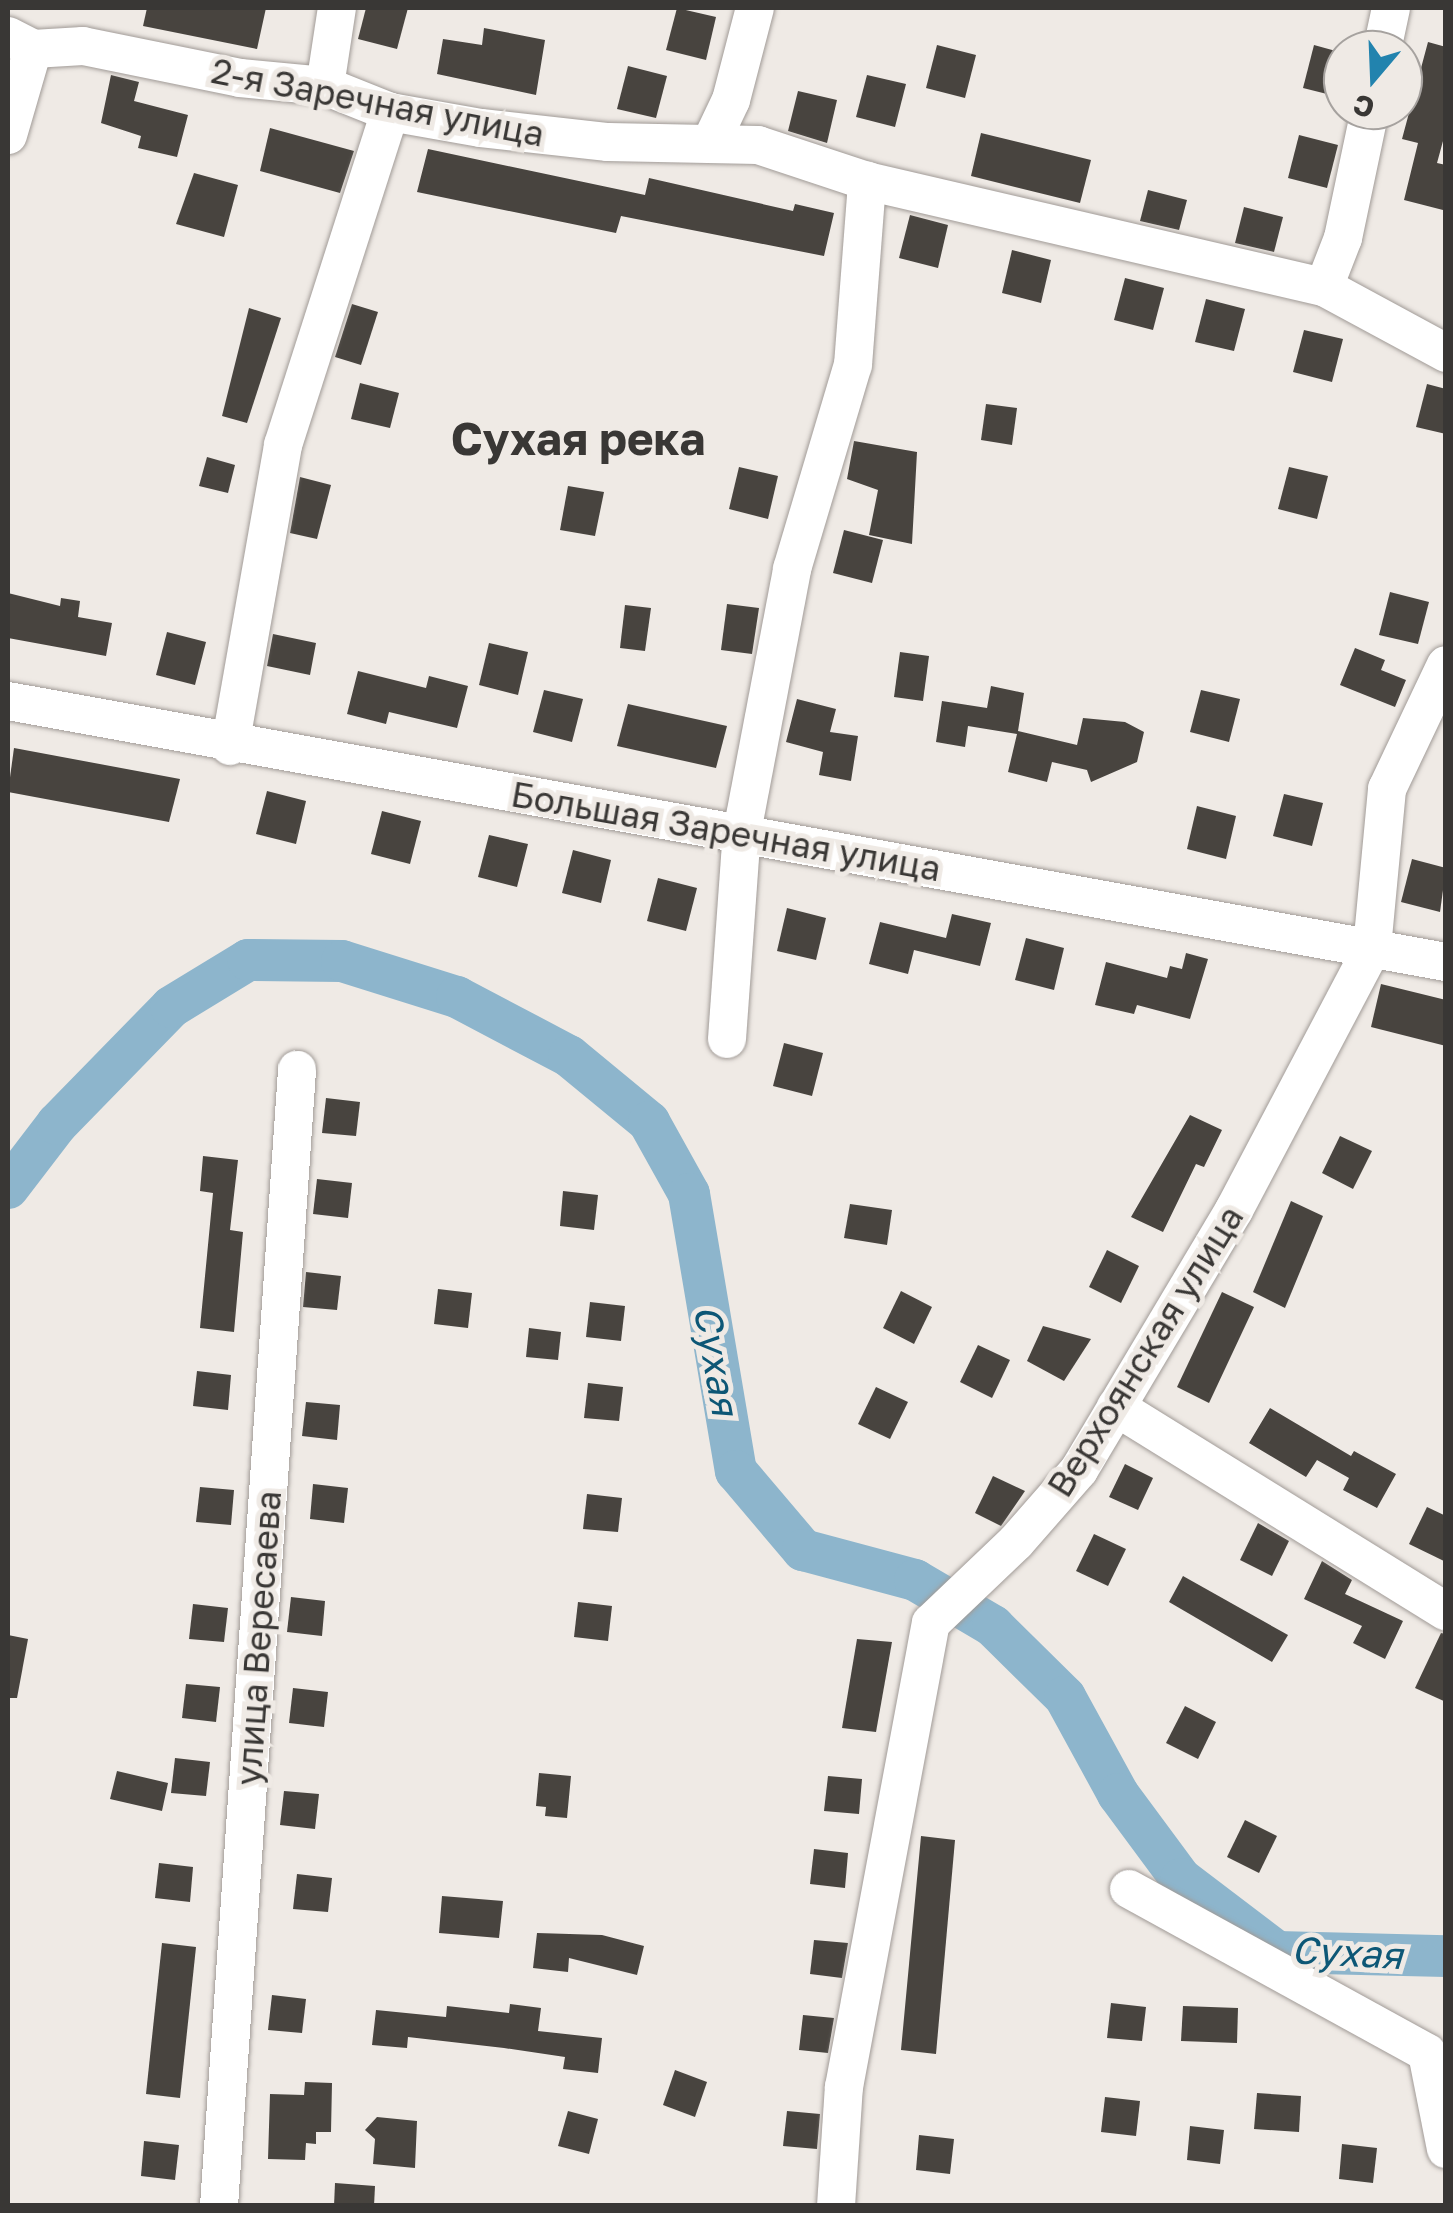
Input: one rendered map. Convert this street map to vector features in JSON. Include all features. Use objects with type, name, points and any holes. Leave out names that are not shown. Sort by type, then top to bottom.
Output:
[{"type":"street","points":[[325,86],[337,8]]},
{"type":"street","points":[[712,140],[731,100],[755,8]]},
{"type":"street","points":[[8,135],[20,43]]},
{"type":"street","name":"2-я Заречная улица","points":[[20,43],[83,46],[240,78],[325,86],[390,112],[608,142],[712,140],[758,145],[867,181],[1324,287],[1446,353]]},
{"type":"street","points":[[731,100],[758,145]]},
{"type":"street","points":[[230,746],[283,446],[390,112]]},
{"type":"street","points":[[1324,287],[1343,238],[1366,130]]},
{"type":"street","points":[[727,1039],[742,832],[792,568],[853,365],[867,181]]},
{"type":"street","name":"Верхоянская улица","points":[[836,2206],[844,2087],[931,1623],[1079,1470],[1234,1210],[1372,948],[1387,790],[1446,665]]},
{"type":"street","name":"Большая Заречная улица","points":[[8,700],[230,746],[742,832],[1446,962]]},
{"type":"street","name":"улица Вересаева","points":[[220,2206],[298,1070]]},
{"type":"street","points":[[1116,1408],[1446,1612]]},
{"type":"street","points":[[1129,1888],[1428,2054],[1446,2149]]},
{"type":"building","points":[[147,8],[266,8],[257,49],[143,26]]},
{"type":"building","points":[[366,8],[408,8],[397,49],[358,39]]},
{"type":"building","points":[[677,8],[716,17],[706,60],[666,50]]},
{"type":"building","points":[[484,28],[545,40],[536,95],[437,74],[443,39],[482,45]]},
{"type":"building","points":[[1428,42],[1446,47],[1446,130],[1437,163],[1446,165],[1443,210],[1404,200],[1418,143],[1402,139],[1404,130],[1423,130],[1423,61]]},
{"type":"building","points":[[937,45],[976,55],[965,98],[926,88]]},
{"type":"building","points":[[1314,45],[1323,47],[1323,93],[1303,88]]},
{"type":"building","points":[[628,66],[667,76],[656,118],[617,109]]},
{"type":"building","points":[[111,75],[139,82],[134,101],[188,115],[177,157],[138,148],[141,136],[101,123]]},
{"type":"building","points":[[867,75],[906,84],[895,127],[856,117]]},
{"type":"building","points":[[798,91],[837,100],[827,143],[788,131]]},
{"type":"building","points":[[270,128],[354,151],[340,193],[260,171]]},
{"type":"building","points":[[981,133],[1091,160],[1080,203],[971,176]]},
{"type":"building","points":[[1299,135],[1338,145],[1327,188],[1288,178]]},
{"type":"building","points":[[428,149],[645,195],[649,178],[793,211],[795,204],[834,213],[824,256],[621,216],[616,233],[417,192]]},
{"type":"building","points":[[194,173],[238,185],[224,237],[176,224]]},
{"type":"building","points":[[1148,190],[1187,200],[1179,230],[1140,221]]},
{"type":"building","points":[[1244,207],[1283,217],[1274,252],[1235,243]]},
{"type":"building","points":[[910,215],[948,225],[938,268],[899,258]]},
{"type":"building","points":[[1012,250],[1051,260],[1041,303],[1002,293]]},
{"type":"building","points":[[1125,278],[1164,288],[1153,330],[1114,320]]},
{"type":"building","points":[[1206,299],[1245,309],[1234,351],[1195,342]]},
{"type":"building","points":[[352,304],[378,312],[361,365],[335,357]]},
{"type":"building","points":[[249,308],[281,318],[247,423],[222,416]]},
{"type":"building","points":[[1304,330],[1343,339],[1332,382],[1293,372]]},
{"type":"building","points":[[360,383],[399,393],[390,428],[351,419]]},
{"type":"building","points":[[1427,384],[1446,389],[1446,434],[1416,427]]},
{"type":"building","points":[[986,404],[1017,408],[1012,445],[981,440]]},
{"type":"building","points":[[854,441],[917,452],[912,544],[869,535],[878,490],[847,479]]},
{"type":"building","points":[[207,457],[235,465],[228,493],[199,486]]},
{"type":"building","points":[[739,467],[778,476],[768,519],[729,509]]},
{"type":"building","points":[[1289,467],[1328,476],[1317,519],[1278,509]]},
{"type":"building","points":[[300,477],[331,485],[317,539],[290,533]]},
{"type":"building","points":[[568,486],[604,492],[595,536],[560,530]]},
{"type":"building","points":[[844,530],[883,540],[872,583],[833,573]]},
{"type":"building","points":[[1390,592],[1429,602],[1418,644],[1379,635]]},
{"type":"building","points":[[8,593],[60,606],[61,598],[80,601],[78,617],[112,623],[106,656],[8,638]]},
{"type":"building","points":[[727,604],[759,608],[752,654],[721,650]]},
{"type":"building","points":[[625,605],[651,608],[645,651],[620,648]]},
{"type":"building","points":[[167,632],[206,642],[195,685],[156,675]]},
{"type":"building","points":[[273,634],[316,643],[310,675],[267,666]]},
{"type":"building","points":[[489,643],[528,652],[518,695],[479,685]]},
{"type":"building","points":[[1355,648],[1385,660],[1381,670],[1406,680],[1395,707],[1340,685]]},
{"type":"building","points":[[900,652],[929,656],[923,701],[894,697]]},
{"type":"building","points":[[358,671],[426,688],[429,676],[468,686],[457,728],[389,712],[386,724],[347,714]]},
{"type":"building","points":[[991,686],[1024,693],[1018,731],[1077,745],[1083,718],[1125,722],[1144,732],[1137,762],[1091,782],[1087,770],[1052,762],[1047,782],[1008,772],[1017,734],[968,726],[965,747],[936,742],[942,701],[987,708]]},
{"type":"building","points":[[544,690],[583,699],[572,742],[533,732]]},
{"type":"building","points":[[1201,690],[1240,699],[1229,742],[1190,732]]},
{"type":"building","points":[[797,699],[836,709],[830,732],[858,736],[851,781],[819,775],[823,752],[786,742]]},
{"type":"building","points":[[628,704],[727,726],[716,768],[617,746]]},
{"type":"building","points":[[14,748],[180,779],[169,822],[8,792]]},
{"type":"building","points":[[267,791],[306,801],[296,844],[256,834]]},
{"type":"building","points":[[1284,794],[1323,803],[1312,846],[1273,836]]},
{"type":"building","points":[[1197,806],[1236,816],[1226,859],[1187,849]]},
{"type":"building","points":[[382,811],[421,821],[410,864],[371,854]]},
{"type":"building","points":[[489,835],[528,844],[517,887],[478,877]]},
{"type":"building","points":[[573,850],[611,860],[601,903],[562,893]]},
{"type":"building","points":[[1412,859],[1446,868],[1440,912],[1401,902]]},
{"type":"building","points":[[658,878],[697,888],[686,931],[647,921]]},
{"type":"building","points":[[787,908],[826,918],[816,960],[777,951]]},
{"type":"building","points":[[952,914],[991,923],[980,966],[914,950],[908,974],[869,964],[880,922],[946,938]]},
{"type":"building","points":[[1026,938],[1064,948],[1054,990],[1015,980]]},
{"type":"building","points":[[1186,953],[1208,959],[1190,1019],[1137,1005],[1134,1014],[1095,1005],[1106,962],[1167,978],[1170,966],[1182,969]]},
{"type":"building","points":[[1381,984],[1446,1000],[1446,1046],[1371,1027]]},
{"type":"building","points":[[784,1043],[823,1053],[812,1096],[773,1086]]},
{"type":"building","points":[[326,1098],[360,1102],[356,1136],[322,1133]]},
{"type":"building","points":[[1190,1115],[1222,1130],[1204,1167],[1196,1164],[1163,1232],[1131,1217]]},
{"type":"building","points":[[1340,1136],[1372,1151],[1353,1189],[1322,1173]]},
{"type":"building","points":[[203,1156],[238,1160],[230,1230],[243,1232],[234,1332],[200,1328],[213,1193],[200,1191]]},
{"type":"building","points":[[317,1179],[352,1183],[348,1218],[313,1214]]},
{"type":"building","points":[[563,1191],[598,1195],[594,1230],[560,1226]]},
{"type":"building","points":[[1291,1201],[1323,1216],[1285,1308],[1253,1292]]},
{"type":"building","points":[[850,1204],[892,1210],[887,1245],[844,1238]]},
{"type":"building","points":[[1107,1250],[1139,1266],[1121,1303],[1089,1287]]},
{"type":"building","points":[[306,1272],[341,1276],[337,1310],[303,1307]]},
{"type":"building","points":[[438,1289],[472,1293],[468,1328],[434,1324]]},
{"type":"building","points":[[901,1291],[932,1307],[914,1344],[883,1328]]},
{"type":"building","points":[[1222,1292],[1254,1307],[1209,1403],[1177,1387]]},
{"type":"building","points":[[590,1302],[625,1306],[621,1341],[586,1337]]},
{"type":"building","points":[[1043,1326],[1091,1339],[1064,1381],[1027,1361]]},
{"type":"building","points":[[529,1328],[561,1332],[558,1360],[526,1357]]},
{"type":"building","points":[[978,1345],[1010,1360],[992,1398],[960,1382]]},
{"type":"building","points":[[197,1371],[231,1375],[228,1410],[193,1406]]},
{"type":"building","points":[[588,1383],[623,1387],[619,1421],[584,1418]]},
{"type":"building","points":[[876,1387],[908,1402],[890,1439],[858,1424]]},
{"type":"building","points":[[306,1402],[340,1405],[337,1440],[302,1436]]},
{"type":"building","points":[[1270,1408],[1351,1456],[1354,1451],[1396,1474],[1377,1508],[1343,1490],[1349,1478],[1317,1460],[1306,1477],[1249,1443]]},
{"type":"building","points":[[1125,1464],[1153,1478],[1138,1510],[1109,1497]]},
{"type":"building","points":[[993,1476],[1025,1491],[1001,1526],[975,1513]]},
{"type":"building","points":[[313,1484],[348,1488],[344,1523],[310,1519]]},
{"type":"building","points":[[200,1487],[234,1490],[231,1525],[196,1522]]},
{"type":"building","points":[[587,1494],[622,1498],[618,1532],[583,1529]]},
{"type":"building","points":[[1427,1507],[1446,1516],[1446,1562],[1409,1544]]},
{"type":"building","points":[[1258,1523],[1289,1541],[1272,1576],[1240,1560]]},
{"type":"building","points":[[1094,1534],[1126,1549],[1108,1586],[1076,1571]]},
{"type":"building","points":[[1322,1561],[1352,1580],[1345,1594],[1403,1621],[1385,1659],[1353,1643],[1362,1626],[1304,1599]]},
{"type":"building","points":[[1183,1576],[1288,1635],[1272,1662],[1169,1602]]},
{"type":"building","points":[[291,1597],[325,1601],[322,1636],[287,1632]]},
{"type":"building","points":[[578,1602],[612,1606],[608,1641],[574,1637]]},
{"type":"building","points":[[193,1604],[228,1608],[224,1642],[189,1639]]},
{"type":"building","points":[[1441,1633],[1446,1634],[1446,1702],[1415,1688]]},
{"type":"building","points":[[8,1635],[28,1639],[17,1698],[8,1698]]},
{"type":"building","points":[[857,1639],[892,1642],[876,1732],[842,1728]]},
{"type":"building","points":[[186,1684],[220,1687],[216,1722],[182,1718]]},
{"type":"building","points":[[293,1688],[328,1692],[324,1727],[289,1723]]},
{"type":"building","points":[[1185,1706],[1216,1722],[1198,1759],[1166,1743]]},
{"type":"building","points":[[175,1758],[210,1762],[206,1796],[171,1793]]},
{"type":"building","points":[[117,1771],[168,1783],[162,1811],[110,1799]]},
{"type":"building","points":[[539,1773],[571,1776],[567,1818],[545,1816],[546,1807],[536,1806]]},
{"type":"building","points":[[828,1776],[862,1779],[859,1814],[824,1811]]},
{"type":"building","points":[[284,1791],[319,1794],[315,1829],[280,1825]]},
{"type":"building","points":[[1245,1820],[1277,1836],[1259,1873],[1227,1857]]},
{"type":"building","points":[[921,1836],[955,1840],[936,2054],[901,2050]]},
{"type":"building","points":[[814,1849],[848,1853],[845,1888],[810,1884]]},
{"type":"building","points":[[159,1863],[193,1867],[190,1902],[155,1898]]},
{"type":"building","points":[[297,1874],[332,1878],[328,1912],[293,1909]]},
{"type":"building","points":[[442,1896],[503,1901],[499,1938],[439,1933]]},
{"type":"building","points":[[537,1933],[602,1935],[644,1946],[637,1975],[569,1958],[568,1972],[533,1968]]},
{"type":"building","points":[[814,1940],[848,1943],[842,1978],[810,1974]]},
{"type":"building","points":[[162,1943],[196,1947],[180,2098],[146,2094]]},
{"type":"building","points":[[272,1995],[306,1999],[302,2033],[268,2030]]},
{"type":"building","points":[[1111,2003],[1146,2007],[1142,2041],[1107,2038]]},
{"type":"building","points":[[510,2004],[541,2008],[538,2031],[602,2038],[598,2073],[563,2069],[565,2057],[504,2048],[408,2037],[407,2048],[372,2045],[376,2010],[446,2017],[447,2006],[509,2013]]},
{"type":"building","points":[[1183,2006],[1238,2008],[1237,2043],[1181,2041]]},
{"type":"building","points":[[803,2015],[834,2018],[828,2053],[799,2050]]},
{"type":"building","points":[[675,2070],[707,2082],[695,2117],[663,2105]]},
{"type":"building","points":[[305,2082],[332,2083],[331,2132],[316,2132],[316,2144],[306,2143],[305,2160],[268,2159],[270,2094],[304,2095]]},
{"type":"building","points":[[1257,2093],[1301,2096],[1299,2132],[1254,2129]]},
{"type":"building","points":[[1105,2097],[1140,2101],[1136,2136],[1101,2132]]},
{"type":"building","points":[[568,2111],[598,2119],[589,2154],[558,2146]]},
{"type":"building","points":[[787,2111],[820,2114],[817,2149],[783,2146]]},
{"type":"building","points":[[377,2117],[417,2121],[415,2168],[373,2164],[375,2139],[365,2130]]},
{"type":"building","points":[[1190,2126],[1224,2130],[1220,2164],[1187,2160]]},
{"type":"building","points":[[919,2135],[954,2139],[950,2174],[916,2170]]},
{"type":"building","points":[[144,2141],[179,2145],[175,2180],[141,2176]]},
{"type":"building","points":[[1342,2144],[1377,2148],[1373,2183],[1339,2179]]},
{"type":"building","points":[[335,2183],[375,2186],[374,2206],[334,2206]]},
{"type":"waterway","name":"Сухая","points":[[8,1188],[57,1124],[171,1007],[248,960],[342,961],[457,997],[569,1056],[649,1122],[689,1194],[736,1471],[803,1550],[915,1580],[993,1626],[1065,1697],[1118,1794],[1181,1879],[1277,1952],[1446,1956]]},
{"type":"district","name":"Сухая река","points":[[578,439]]}]
